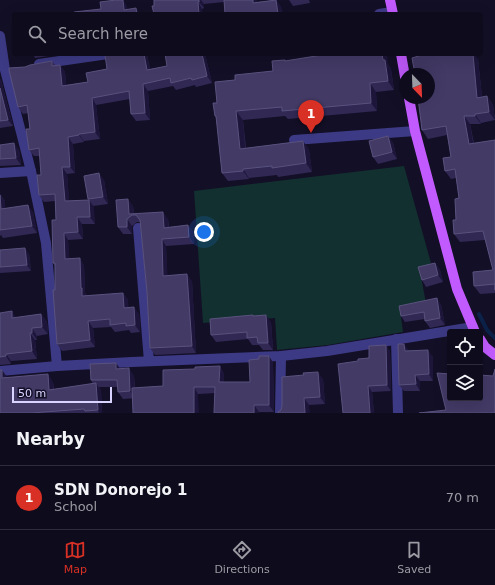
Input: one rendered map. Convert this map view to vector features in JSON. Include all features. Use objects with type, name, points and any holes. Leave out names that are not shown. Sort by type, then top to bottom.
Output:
[{"type":"main road","points":[[390,0],[393,12]]},
{"type":"main road","points":[[401,56],[403,68]]},
{"type":"main road","points":[[410,104],[457,289],[474,329]]},
{"type":"main road","points":[[483,344],[495,355]]},
{"type":"street","points":[[0,36],[6,70],[31,171],[46,243],[57,366]]},
{"type":"street","points":[[27,66],[94,56]]},
{"type":"street","points":[[294,140],[416,131]]},
{"type":"street","points":[[0,174],[31,171]]},
{"type":"street","points":[[138,228],[149,361]]},
{"type":"street","points":[[0,371],[149,361],[281,356],[327,351],[396,339],[447,333]]},
{"type":"street","points":[[396,339],[398,413]]},
{"type":"street","points":[[280,413],[281,356]]},
{"type":"green space","points":[[404,166],[431,263],[420,271],[426,303],[400,309],[403,332],[328,345],[277,350],[275,318],[203,323],[194,191]]},
{"type":"building","points":[[123,0],[124,10],[136,8],[137,12],[74,12],[101,9],[100,2]]},
{"type":"building","points":[[154,0],[199,0],[199,12],[154,12],[152,6],[154,6]]},
{"type":"building","points":[[224,0],[253,0],[253,3],[276,0],[278,12],[225,12]]},
{"type":"building","points":[[105,56],[144,56],[147,70],[167,66],[165,56],[202,56],[207,76],[171,83],[170,78],[143,84],[145,113],[131,114],[129,91],[92,98],[95,132],[68,137],[70,167],[62,167],[65,201],[89,200],[90,217],[77,217],[78,232],[64,233],[65,259],[80,258],[82,296],[123,293],[124,308],[134,307],[135,325],[126,326],[126,323],[110,325],[110,319],[88,321],[90,340],[57,344],[53,290],[55,290],[55,263],[53,263],[52,220],[56,220],[55,194],[39,195],[37,175],[41,175],[39,148],[29,150],[26,129],[30,129],[27,105],[18,107],[9,68],[25,67],[52,61],[52,66],[60,65],[62,86],[88,82],[86,73],[107,69]]},
{"type":"building","points":[[316,56],[382,56],[383,60],[385,60],[388,81],[370,83],[371,103],[282,111],[282,107],[236,111],[240,149],[303,141],[306,163],[272,168],[272,166],[243,169],[243,171],[222,173],[216,116],[213,103],[217,103],[215,82],[235,80],[235,75],[273,71],[272,61],[285,61]]},
{"type":"building","points":[[418,56],[473,56],[477,98],[487,96],[489,112],[475,114],[475,116],[464,116],[469,144],[495,140],[495,284],[474,286],[473,272],[493,270],[483,231],[454,234],[453,220],[456,220],[455,199],[459,198],[455,169],[445,171],[443,158],[451,157],[446,126],[422,130],[419,104],[435,104],[435,68],[414,68],[412,58]]},
{"type":"building","points":[[0,88],[8,120],[0,121]]},
{"type":"building","points":[[388,136],[392,152],[373,157],[369,141]]},
{"type":"building","points":[[14,143],[16,158],[0,159],[0,145]]},
{"type":"building","points":[[99,173],[103,197],[88,199],[84,176]]},
{"type":"building","points":[[0,195],[1,209],[28,205],[32,226],[0,230]]},
{"type":"building","points":[[128,199],[129,214],[163,212],[164,228],[188,225],[189,237],[162,239],[163,276],[187,274],[192,346],[150,348],[147,292],[140,220],[136,215],[132,215],[127,219],[127,227],[118,227],[116,200]]},
{"type":"building","points":[[25,248],[27,265],[0,267],[0,250]]},
{"type":"building","points":[[435,263],[438,275],[422,280],[418,267]]},
{"type":"building","points":[[437,298],[440,318],[425,321],[424,312],[401,316],[399,306]]},
{"type":"building","points":[[12,311],[12,318],[41,314],[42,327],[32,328],[32,333],[30,333],[32,351],[6,354],[6,356],[0,357],[0,313]]},
{"type":"building","points":[[266,315],[268,343],[258,343],[257,337],[247,338],[247,332],[211,335],[210,319]]},
{"type":"building","points":[[398,344],[404,344],[405,351],[428,350],[429,374],[415,375],[416,384],[399,385]]},
{"type":"building","points":[[386,345],[387,385],[368,386],[370,413],[343,413],[338,364],[369,358],[369,346]]},
{"type":"building","points":[[259,356],[269,356],[269,405],[254,405],[254,413],[214,413],[215,387],[194,387],[194,413],[133,413],[132,388],[163,386],[163,370],[195,369],[195,367],[220,366],[219,382],[250,382],[249,360],[259,359]]},
{"type":"building","points":[[116,363],[116,369],[129,368],[130,391],[118,392],[117,380],[91,380],[90,364]]},
{"type":"building","points":[[495,369],[495,413],[419,413],[446,410],[437,373],[447,374],[447,401],[483,401],[483,375],[493,376]]},
{"type":"building","points":[[0,370],[2,370],[2,378],[48,374],[49,390],[96,383],[98,410],[85,411],[84,409],[31,413],[0,413]]},
{"type":"building","points":[[318,372],[320,397],[304,398],[305,413],[278,413],[282,406],[282,377]]},
{"type":"waterway","points":[[479,314],[487,330],[495,338]]},
{"type":"place","name":"SDN Donorejo 1","points":[[311,133]]}]
